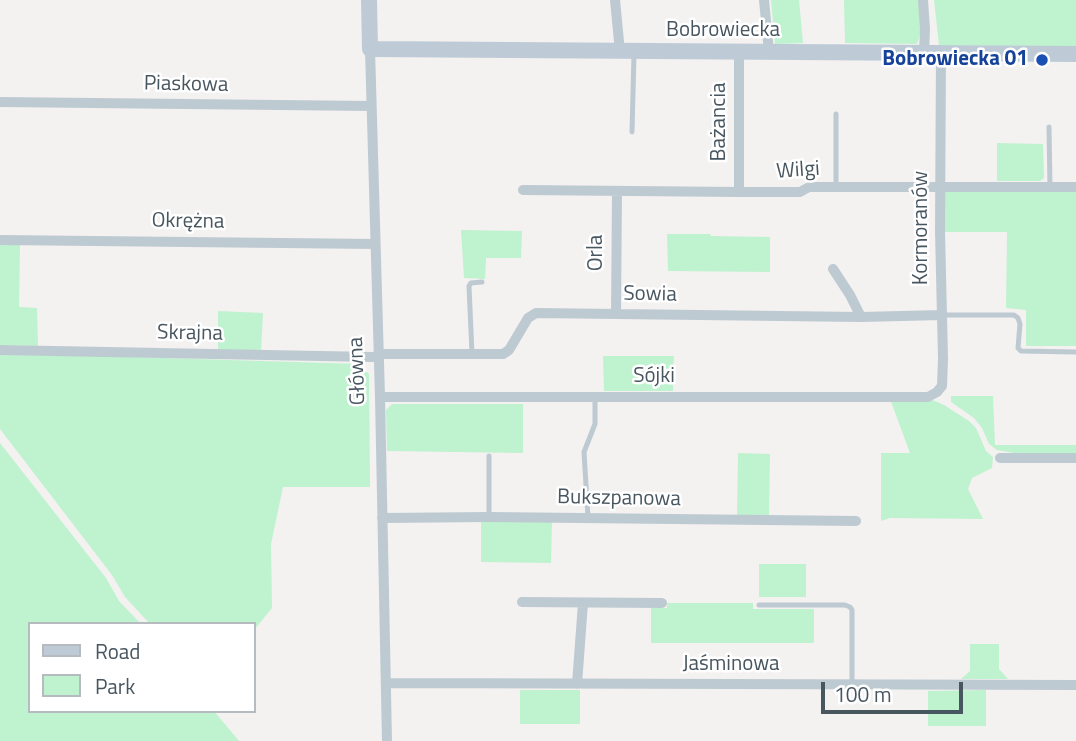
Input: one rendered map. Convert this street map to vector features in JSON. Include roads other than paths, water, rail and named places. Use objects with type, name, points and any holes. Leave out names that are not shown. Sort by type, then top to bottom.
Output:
[{"type":"street","name":"Główna","points":[[369,0],[387,741]]},
{"type":"street","points":[[615,0],[627,52]]},
{"type":"street","points":[[764,0],[769,52]]},
{"type":"street","points":[[923,0],[923,52]]},
{"type":"street","name":"Bobrowiecka","points":[[370,49],[1076,54]]},
{"type":"street","name":"Kormoranów","points":[[928,397],[942,386],[941,52]]},
{"type":"street","name":"Bażancia","points":[[739,53],[739,192]]},
{"type":"street","name":"Piaskowa","points":[[0,102],[371,106]]},
{"type":"street","name":"Wilgi","points":[[523,190],[739,192],[800,191],[808,187],[1076,187]]},
{"type":"street","name":"Orla","points":[[616,314],[617,191]]},
{"type":"street","name":"Okrężna","points":[[0,240],[375,244]]},
{"type":"street","points":[[834,269],[861,317]]},
{"type":"street","name":"Sowia","points":[[378,355],[503,354],[509,350],[528,318],[536,313],[861,317],[942,315]]},
{"type":"street","name":"Skrajna","points":[[0,350],[378,355]]},
{"type":"street","name":"Sójki","points":[[380,397],[928,397]]},
{"type":"street","points":[[1000,458],[1076,458]]},
{"type":"street","name":"Bukszpanowa","points":[[382,518],[856,521]]},
{"type":"street","points":[[522,602],[662,603]]},
{"type":"street","points":[[577,684],[583,603]]},
{"type":"street","name":"Jaśminowa","points":[[387,683],[1076,685]]},
{"type":"lane","points":[[627,52],[632,132]]},
{"type":"lane","points":[[836,114],[836,188]]},
{"type":"lane","points":[[1049,127],[1050,187]]},
{"type":"lane","points":[[472,354],[468,286],[482,282]]},
{"type":"lane","points":[[942,315],[1014,315],[1020,324],[1018,348],[1021,351],[1076,352]]},
{"type":"lane","points":[[588,518],[583,452],[595,424],[595,396]]},
{"type":"lane","points":[[489,456],[489,517]]},
{"type":"lane","points":[[759,605],[850,607],[852,685]]},
{"type":"place","name":"Bobrowiecka 01","points":[[1042,60]]}]
